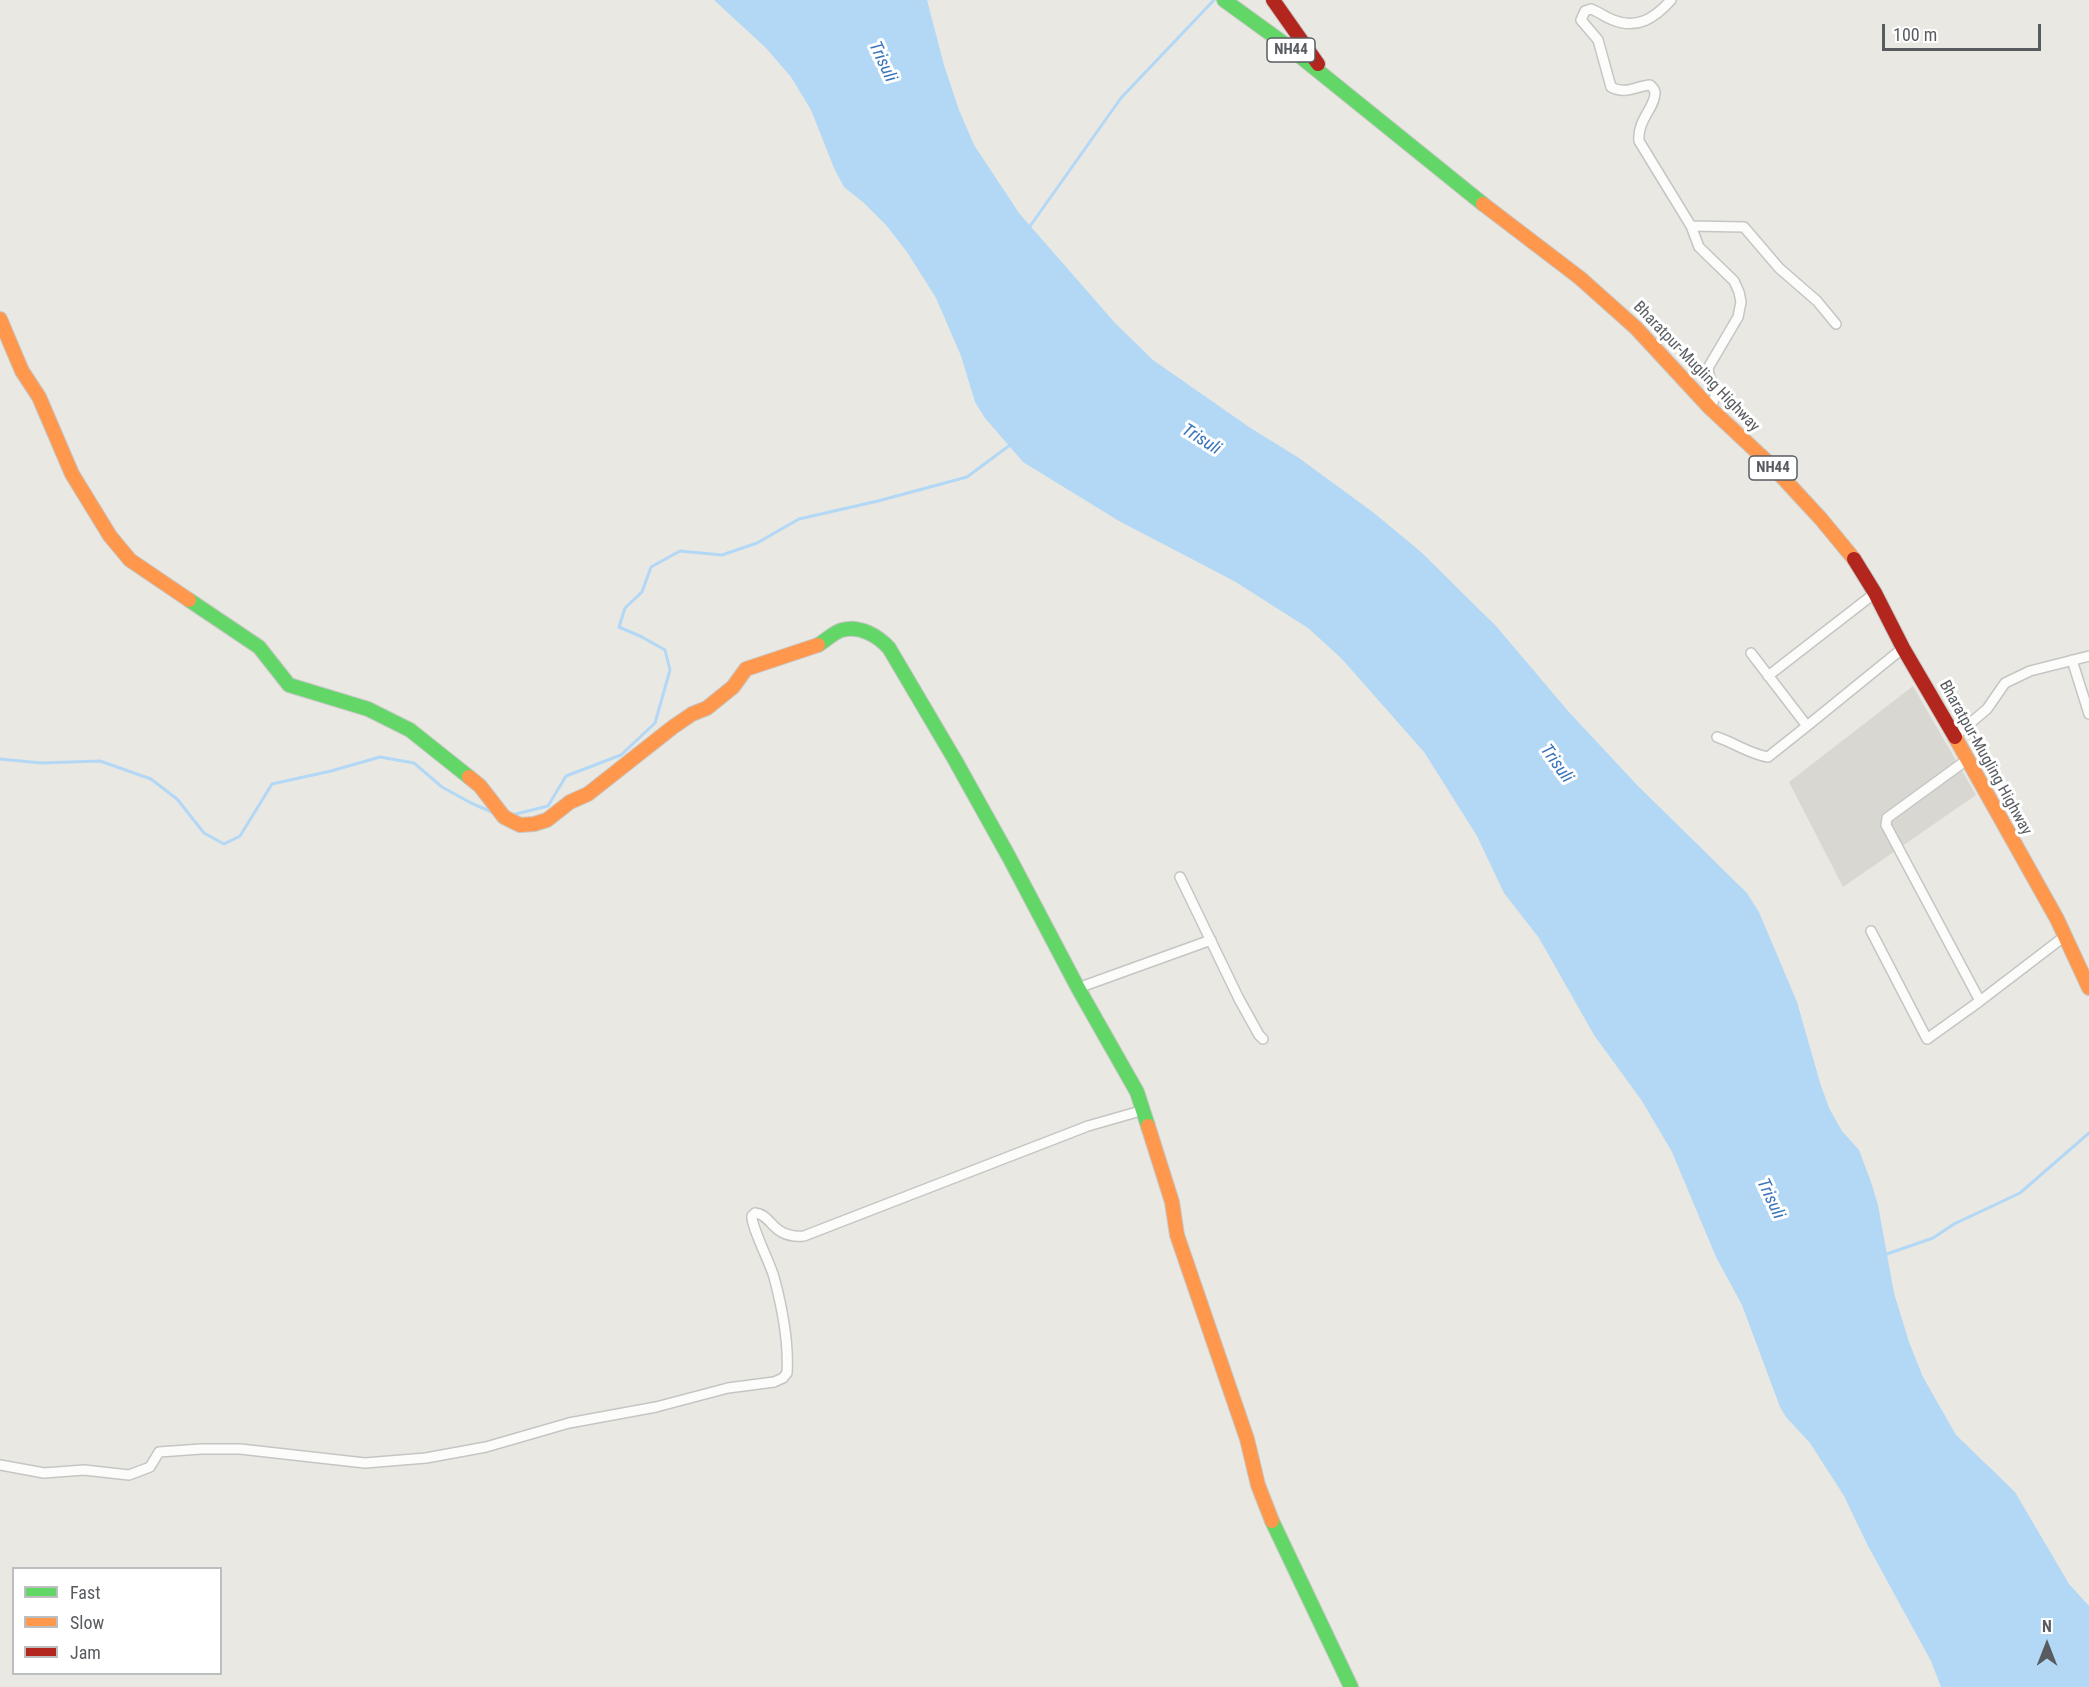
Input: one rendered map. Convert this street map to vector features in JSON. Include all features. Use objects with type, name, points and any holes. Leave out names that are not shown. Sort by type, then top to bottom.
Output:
[{"type":"main road","name":"Bharatpur-Mugling Highway","points":[[1224,0],[1254,21],[1588,285],[1636,328],[1710,408],[1773,467],[1821,519],[1852,556],[1875,593],[1903,648],[1955,736],[2086,971],[2089,988]]},
{"type":"main road","name":"Bharatpur-Mugling Highway","points":[[1274,1],[1328,79]]},
{"type":"main road","points":[[0,319],[22,371],[39,397],[72,474],[110,536],[130,560],[259,647],[289,685],[368,709],[410,730],[480,786],[504,817],[520,825],[547,820],[570,802],[588,794],[673,727],[692,714],[707,708],[734,687],[746,669],[814,648],[841,630],[855,629],[881,639],[889,648],[955,760],[1009,857],[1077,988],[1137,1092],[1172,1202],[1177,1235],[1247,1439],[1258,1485],[1273,1523],[1351,1687]]},
{"type":"street","points":[[1671,0],[1648,20],[1636,24],[1625,24],[1591,9],[1585,11],[1581,20],[1598,40],[1611,87],[1619,91],[1629,91],[1645,85],[1654,88],[1656,93],[1654,99],[1638,132],[1639,141],[1691,226],[1699,247],[1734,282],[1739,291],[1741,302],[1738,317],[1708,368],[1716,393],[1716,400],[1710,408]]},
{"type":"street","points":[[1691,226],[1744,227],[1779,268],[1817,301],[1836,324]]},
{"type":"street","points":[[1768,676],[1875,593]]},
{"type":"street","points":[[1717,737],[1734,743],[1754,755],[1768,757],[1903,648]]},
{"type":"street","points":[[1751,653],[1807,726]]},
{"type":"street","points":[[1955,736],[1987,709],[2005,683],[2030,671],[2089,656]]},
{"type":"street","points":[[2072,660],[2089,714]]},
{"type":"street","points":[[1968,759],[1887,818],[1886,825],[1980,1001]]},
{"type":"street","points":[[1180,877],[1239,999],[1263,1039]]},
{"type":"street","points":[[1871,931],[1927,1040],[2065,936]]},
{"type":"street","points":[[1077,988],[1211,940]]},
{"type":"street","points":[[0,1465],[44,1473],[84,1470],[129,1475],[150,1467],[159,1452],[201,1449],[240,1449],[365,1462],[426,1458],[486,1446],[569,1423],[656,1407],[728,1388],[774,1382],[783,1378],[787,1373],[786,1340],[774,1277],[753,1225],[752,1216],[755,1213],[763,1215],[781,1233],[795,1237],[804,1236],[1088,1126],[1144,1110]]},
{"type":"shaded area","points":[[1913,686],[1976,795],[1843,887],[1789,782]]},
{"type":"water","name":"Trisuli","points":[[714,0],[927,0],[944,65],[974,145],[1019,213],[1115,323],[1153,360],[1249,427],[1299,458],[1374,513],[1421,552],[1496,626],[1568,711],[1638,786],[1747,893],[1759,912],[1797,1002],[1830,1110],[1842,1131],[1859,1150],[1871,1182],[1878,1205],[1894,1293],[1909,1342],[1923,1377],[1956,1435],[2015,1492],[2069,1584],[2089,1606],[2089,1687],[1941,1687],[1931,1661],[1868,1546],[1844,1496],[1810,1443],[1780,1407],[1742,1305],[1716,1257],[1672,1152],[1642,1101],[1594,1035],[1539,938],[1504,893],[1477,836],[1424,752],[1341,658],[1308,628],[1234,581],[1119,521],[1023,462],[985,418],[975,402],[961,356],[936,298],[907,252],[886,225],[844,187],[811,110],[791,77],[766,48]]},
{"type":"waterway","points":[[1028,229],[1121,98],[1214,0]]},
{"type":"waterway","points":[[512,815],[548,806],[566,776],[621,755],[655,723],[670,670],[665,650],[619,627],[625,608],[642,592],[651,567],[680,551],[722,555],[757,543],[799,519],[967,477],[1010,445]]},
{"type":"waterway","points":[[0,759],[41,763],[100,761],[151,779],[177,799],[204,833],[224,844],[240,836],[272,784],[380,757],[414,763],[442,787],[494,813]]},
{"type":"waterway","points":[[1884,1255],[1933,1238],[1954,1224],[2020,1193],[2089,1133]]},
{"type":"traffic: fast","points":[[1224,0],[1286,45],[1483,204]]},
{"type":"traffic: fast","points":[[189,600],[259,647],[289,685],[368,709],[410,730],[469,777]]},
{"type":"traffic: fast","points":[[818,645],[839,631],[855,629],[880,639],[889,648],[955,760],[1137,1092],[1148,1126]]},
{"type":"traffic: fast","points":[[1272,1521],[1351,1687]]},
{"type":"traffic: slow","points":[[1483,204],[1580,278],[1636,328],[1710,408],[1773,467],[1854,559]]},
{"type":"traffic: slow","points":[[0,319],[22,371],[39,397],[72,474],[110,536],[130,560],[189,600]]},
{"type":"traffic: slow","points":[[469,777],[480,786],[504,817],[520,825],[547,820],[570,802],[588,794],[673,727],[692,714],[707,708],[733,687],[746,669],[818,645]]},
{"type":"traffic: slow","points":[[1955,737],[2057,919],[2089,988]]},
{"type":"traffic: slow","points":[[1148,1126],[1172,1202],[1177,1235],[1247,1439],[1258,1485],[1272,1521]]},
{"type":"traffic: jam","points":[[1273,0],[1318,64]]},
{"type":"traffic: jam","points":[[1854,559],[1955,737]]}]
